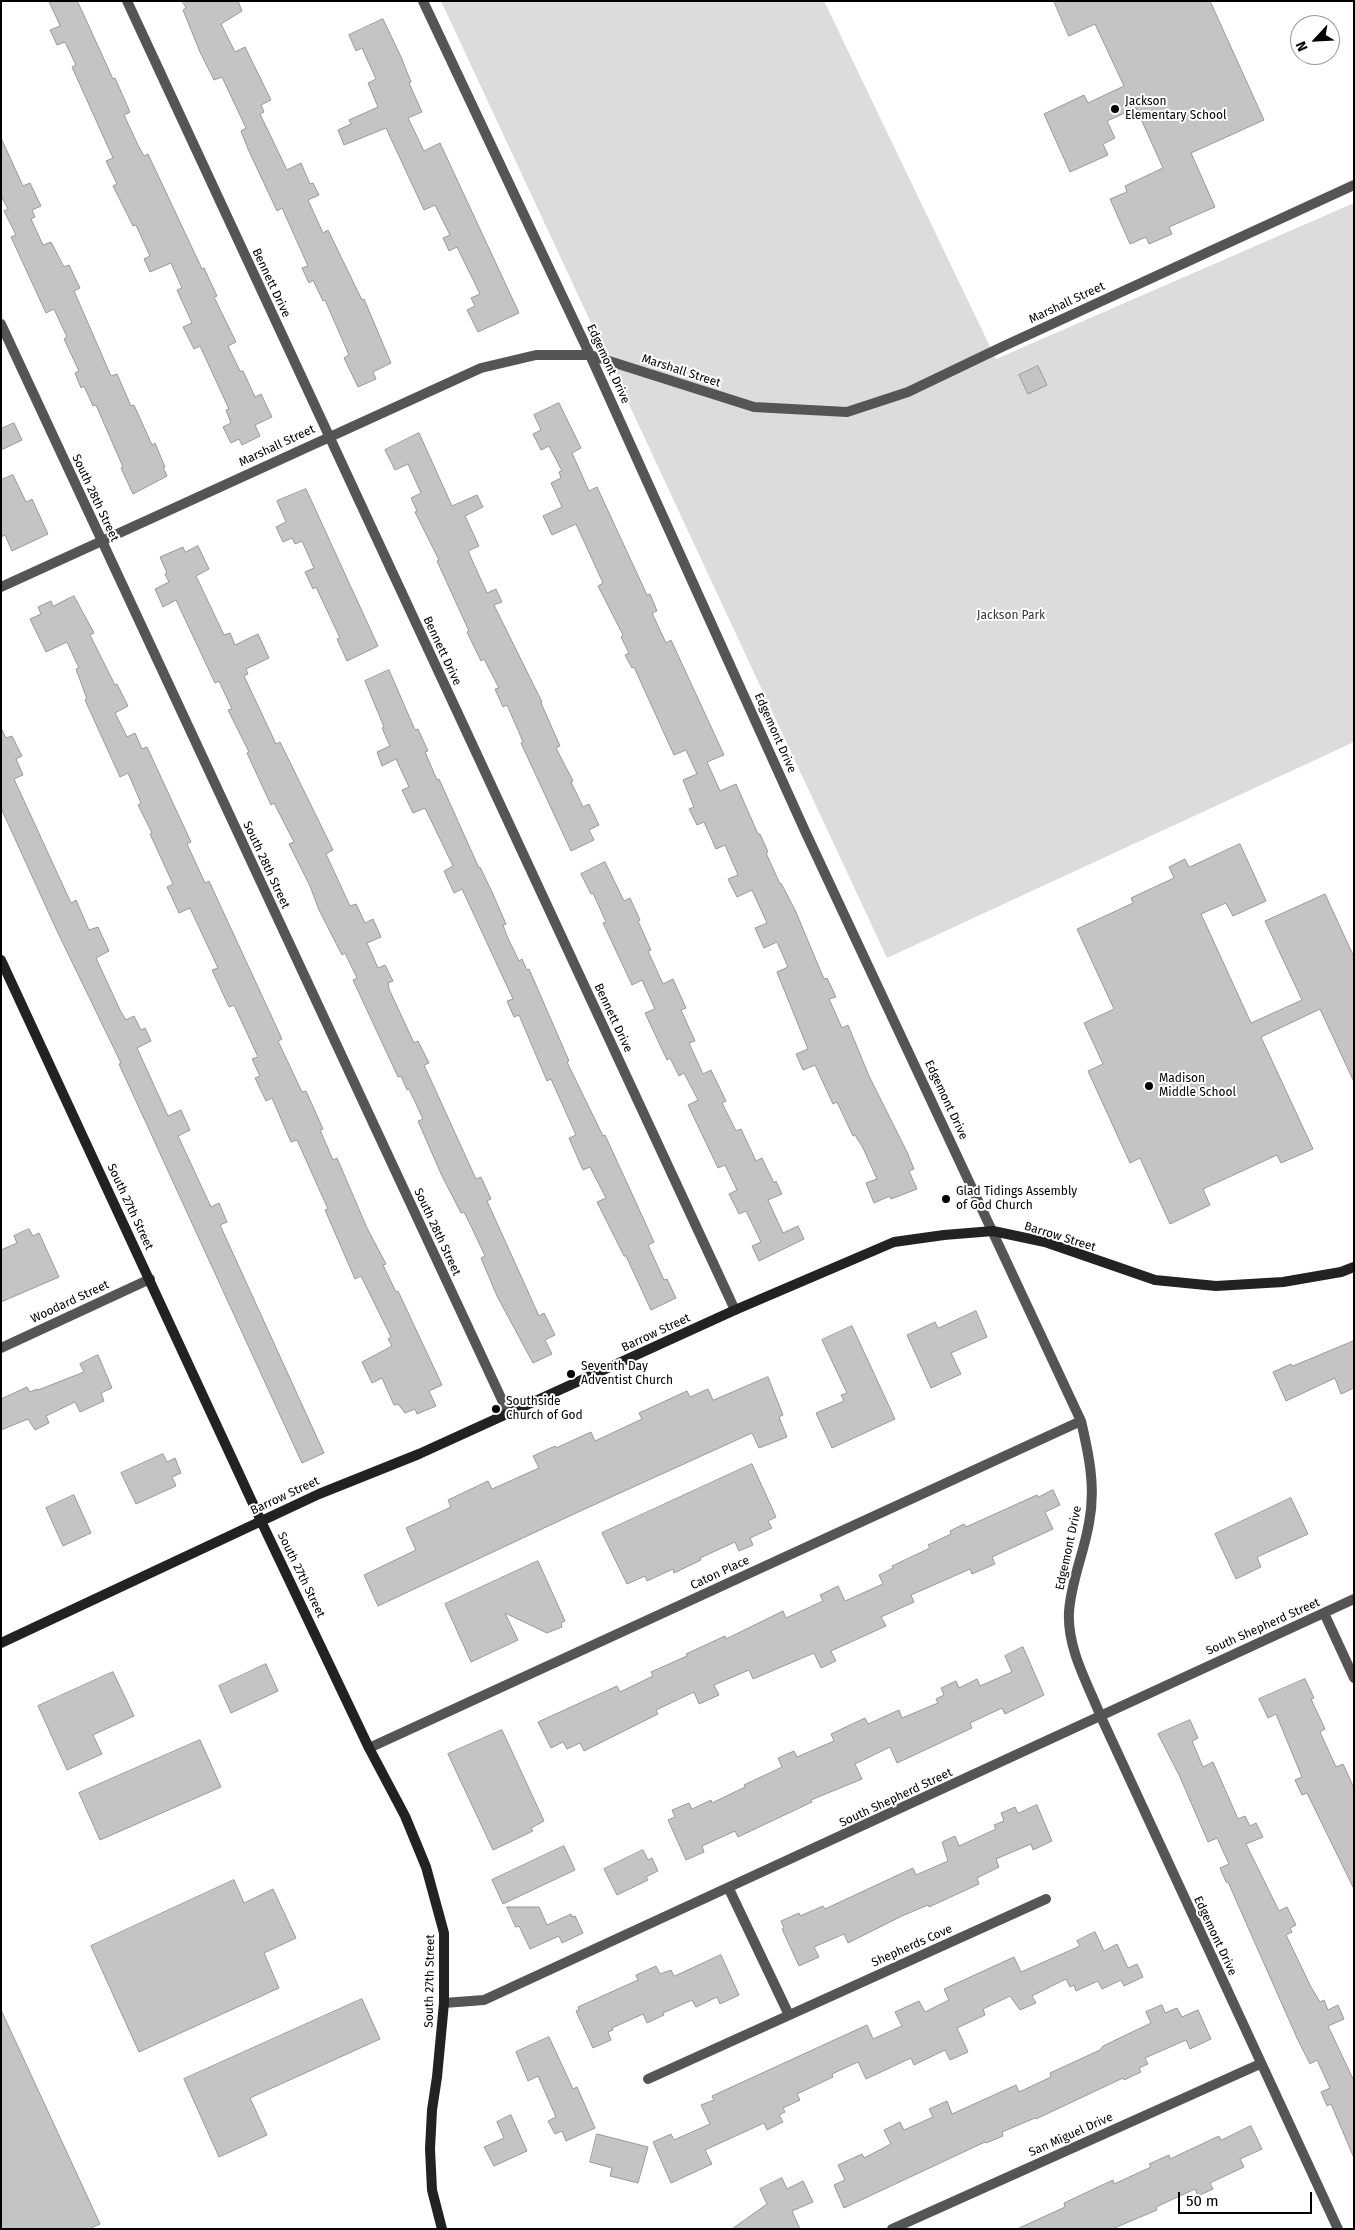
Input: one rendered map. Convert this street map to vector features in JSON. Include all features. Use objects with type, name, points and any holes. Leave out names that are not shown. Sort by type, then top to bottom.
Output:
[{"type":"main road","name":"South 27th Street","points":[[1,960],[261,1521],[369,1748],[405,1816],[426,1867],[444,1933],[444,2003],[432,2110],[430,2149],[432,2190],[442,2229]]},
{"type":"main road","name":"Barrow Street","points":[[1,1643],[319,1494],[509,1415],[735,1310],[894,1242],[994,1231],[1045,1242],[1155,1280],[1216,1286],[1283,1282],[1341,1272],[1354,1267]]},
{"type":"street","name":"Bennett Drive","points":[[127,1],[735,1310]]},
{"type":"street","name":"Edgemont Drive","points":[[423,1],[590,355],[805,831],[994,1231],[1081,1421],[1089,1455],[1093,1487],[1089,1523],[1076,1570],[1069,1614],[1073,1648],[1101,1717],[1338,2229]]},
{"type":"street","name":"Marshall Street","points":[[1,587],[328,436],[481,368],[536,355],[590,355],[754,407],[847,412],[908,392],[1354,185]]},
{"type":"street","name":"South 28th Street","points":[[1,324],[509,1415]]},
{"type":"street","name":"Woodard Street","points":[[1,1348],[150,1279]]},
{"type":"street","name":"Caton Place","points":[[369,1748],[1081,1421]]},
{"type":"street","name":"South Shepherd Street","points":[[444,2003],[484,2000],[1354,1600]]},
{"type":"street","points":[[1324,1614],[1354,1678]]},
{"type":"street","points":[[729,1889],[789,2015]]},
{"type":"street","name":"Shepherds Cove","points":[[648,2080],[1046,1899]]},
{"type":"street","name":"San Miguel Drive","points":[[892,2229],[1260,2064]]},
{"type":"green space","name":"Jackson Park","points":[[441,1],[824,1],[996,359],[1354,203],[1354,742],[887,958]]},
{"type":"building","points":[[49,1],[77,1],[130,112],[124,115],[138,145],[144,156],[148,154],[202,269],[204,268],[217,296],[214,297],[236,342],[228,346],[240,371],[243,371],[255,397],[261,394],[272,417],[255,425],[260,436],[242,445],[239,439],[231,443],[223,427],[231,423],[226,410],[229,409],[200,346],[194,349],[183,327],[192,323],[177,290],[182,288],[171,263],[150,272],[144,259],[150,256],[136,225],[133,226],[113,186],[117,184],[106,161],[113,158],[72,67],[76,65],[65,42],[57,45],[50,30],[60,26]]},
{"type":"building","points":[[182,1],[238,1],[242,11],[221,24],[235,52],[245,47],[271,100],[261,105],[264,112],[260,114],[287,170],[301,163],[310,184],[313,183],[319,195],[308,200],[323,233],[328,230],[362,300],[364,299],[391,363],[373,372],[376,379],[358,387],[344,358],[349,355],[325,300],[323,301],[313,280],[309,283],[302,268],[308,266],[282,208],[277,211],[248,149],[241,131],[246,128],[222,77],[214,80],[200,52],[183,10],[186,8]]},
{"type":"building","points":[[1054,1],[1210,1],[1264,120],[1191,153],[1215,207],[1169,227],[1172,234],[1149,244],[1146,237],[1130,244],[1110,199],[1127,192],[1125,186],[1163,168],[1136,108],[1107,121],[1115,138],[1103,144],[1108,155],[1070,172],[1044,114],[1084,95],[1088,103],[1124,86],[1095,24],[1069,36]]},
{"type":"building","points":[[383,19],[401,57],[411,82],[409,83],[422,112],[408,118],[424,151],[440,143],[519,313],[478,332],[467,310],[475,306],[471,298],[480,294],[457,247],[449,251],[443,238],[450,235],[435,205],[424,210],[386,128],[344,145],[338,130],[351,124],[349,120],[378,107],[368,83],[376,79],[362,48],[356,51],[349,35]]},
{"type":"building","points":[[1,138],[23,186],[30,183],[41,206],[32,210],[35,217],[31,219],[43,245],[51,242],[64,267],[69,265],[80,288],[74,291],[111,376],[117,374],[131,406],[134,405],[152,445],[155,443],[165,467],[163,467],[167,476],[133,494],[96,405],[93,406],[84,386],[81,388],[75,373],[79,371],[64,339],[67,337],[54,309],[46,313],[11,237],[16,235],[4,211],[8,209],[1,196]]},
{"type":"building","points":[[1038,366],[1047,385],[1028,394],[1019,375]]},
{"type":"building","points":[[559,403],[581,448],[572,453],[589,491],[597,487],[647,595],[650,594],[657,611],[652,613],[666,643],[671,640],[724,755],[707,762],[720,791],[736,784],[768,852],[766,853],[780,884],[795,910],[824,979],[827,978],[836,997],[829,999],[842,1028],[848,1025],[869,1076],[907,1152],[914,1169],[909,1171],[917,1189],[891,1199],[890,1196],[874,1203],[866,1183],[877,1179],[863,1148],[855,1135],[853,1136],[837,1102],[833,1104],[815,1065],[803,1070],[796,1054],[808,1049],[777,972],[788,967],[777,942],[764,948],[755,928],[767,923],[752,890],[737,897],[728,879],[738,875],[725,845],[716,849],[704,822],[697,825],[689,809],[694,807],[683,780],[697,774],[686,750],[674,755],[634,667],[632,668],[625,655],[629,653],[621,637],[623,635],[598,586],[603,583],[576,524],[552,535],[543,516],[562,507],[551,483],[561,478],[559,472],[562,471],[549,446],[541,450],[533,434],[541,430],[534,415]]},
{"type":"building","points":[[14,423],[22,440],[1,450],[1,429]]},
{"type":"building","points":[[419,433],[452,506],[477,495],[483,507],[465,516],[479,546],[468,551],[487,593],[496,589],[502,602],[494,605],[542,702],[560,746],[556,748],[573,781],[571,782],[583,807],[589,804],[599,825],[589,830],[594,840],[571,851],[521,743],[523,742],[507,705],[503,707],[495,689],[499,688],[484,659],[481,661],[467,632],[469,631],[437,561],[439,560],[415,512],[417,511],[411,498],[421,493],[408,464],[395,470],[385,450]]},
{"type":"building","points":[[13,475],[26,502],[32,499],[48,534],[12,551],[5,535],[1,537],[1,480]]},
{"type":"building","points":[[306,489],[378,646],[347,661],[337,639],[340,638],[316,587],[313,589],[305,572],[314,568],[302,541],[295,544],[292,538],[283,542],[276,527],[286,522],[277,501]]},
{"type":"building","points":[[198,546],[209,569],[196,576],[224,635],[230,633],[235,645],[258,634],[269,658],[246,669],[248,674],[244,676],[276,744],[280,742],[333,850],[326,854],[350,906],[356,904],[365,923],[373,919],[381,937],[367,943],[378,968],[385,965],[393,981],[388,983],[389,989],[414,1043],[418,1041],[429,1063],[424,1065],[476,1179],[481,1177],[491,1199],[487,1201],[539,1316],[544,1313],[555,1335],[545,1340],[552,1354],[533,1363],[497,1296],[481,1258],[485,1256],[471,1226],[464,1212],[461,1213],[442,1176],[418,1121],[423,1119],[409,1089],[407,1090],[401,1076],[398,1077],[353,980],[357,978],[345,953],[342,955],[319,910],[310,886],[289,844],[294,842],[274,803],[271,805],[247,753],[249,752],[228,710],[232,709],[219,681],[215,683],[176,600],[163,607],[155,589],[169,582],[160,557],[183,547],[185,552]]},
{"type":"building","points":[[74,596],[94,633],[90,635],[115,685],[117,684],[128,706],[115,713],[127,737],[135,733],[142,749],[147,747],[191,842],[187,844],[205,883],[209,881],[282,1039],[278,1041],[302,1092],[306,1091],[323,1129],[320,1130],[333,1160],[337,1158],[367,1228],[386,1264],[383,1265],[396,1292],[398,1291],[442,1385],[429,1391],[436,1406],[417,1414],[415,1409],[405,1413],[398,1404],[394,1405],[382,1378],[372,1383],[362,1362],[392,1346],[388,1339],[391,1337],[361,1276],[355,1279],[325,1210],[328,1209],[297,1140],[291,1142],[272,1098],[266,1101],[255,1078],[260,1076],[252,1059],[258,1057],[234,1005],[229,1007],[212,970],[218,968],[190,908],[179,913],[167,887],[173,884],[138,805],[141,803],[128,773],[120,777],[85,700],[87,699],[76,669],[79,668],[67,642],[46,652],[30,619],[41,614],[38,607],[51,601],[53,606]]},
{"type":"building","points":[[389,670],[415,730],[418,729],[428,751],[425,752],[437,780],[439,779],[479,868],[492,892],[506,924],[503,925],[507,936],[519,961],[522,959],[527,970],[529,969],[569,1061],[567,1062],[603,1136],[605,1135],[654,1242],[648,1245],[664,1280],[667,1279],[676,1298],[651,1310],[626,1256],[624,1256],[597,1202],[606,1198],[590,1167],[583,1170],[569,1138],[576,1135],[551,1079],[547,1081],[519,1015],[514,1017],[507,1001],[513,999],[462,889],[454,893],[444,871],[453,866],[425,808],[413,813],[402,790],[409,787],[396,759],[382,766],[377,752],[390,746],[365,681]]},
{"type":"building","points":[[1,728],[6,738],[12,736],[22,756],[16,759],[23,775],[14,779],[71,903],[76,900],[89,930],[98,927],[109,951],[96,958],[120,1010],[126,1020],[134,1016],[141,1030],[145,1028],[151,1041],[137,1048],[168,1116],[181,1110],[190,1130],[178,1136],[211,1207],[219,1203],[227,1222],[220,1225],[324,1453],[302,1463],[119,1064],[121,1063],[57,931],[1,808]]},
{"type":"building","points":[[1240,844],[1266,901],[1233,916],[1226,903],[1201,914],[1251,1023],[1302,1000],[1265,921],[1325,894],[1354,957],[1354,1082],[1320,1009],[1261,1037],[1313,1149],[1281,1163],[1277,1155],[1203,1189],[1210,1205],[1170,1224],[1140,1158],[1130,1163],[1088,1071],[1103,1064],[1084,1023],[1114,1009],[1077,929],[1133,903],[1131,898],[1174,878],[1169,867],[1185,859],[1189,867]]},
{"type":"building","points":[[605,862],[624,901],[630,898],[651,950],[648,951],[663,984],[673,979],[686,1008],[681,1010],[695,1041],[689,1043],[703,1074],[711,1070],[726,1101],[722,1103],[736,1131],[741,1129],[756,1161],[762,1158],[774,1183],[776,1181],[782,1194],[768,1200],[783,1233],[798,1226],[804,1239],[759,1261],[752,1246],[761,1242],[746,1211],[739,1214],[729,1194],[737,1190],[725,1165],[718,1168],[688,1105],[698,1100],[684,1073],[679,1076],[670,1058],[667,1060],[645,1013],[655,1009],[642,980],[632,985],[603,923],[606,922],[593,893],[591,894],[581,874]]},
{"type":"building","points":[[29,1229],[33,1236],[39,1233],[59,1277],[1,1302],[1,1250],[17,1243],[14,1236]]},
{"type":"building","points":[[976,1311],[987,1337],[951,1353],[961,1374],[931,1388],[907,1335],[935,1322],[938,1328]]},
{"type":"building","points":[[852,1326],[895,1419],[832,1448],[816,1413],[844,1401],[841,1395],[847,1393],[822,1340]]},
{"type":"building","points":[[1354,1341],[1354,1388],[1341,1394],[1335,1378],[1286,1401],[1273,1372]]},
{"type":"building","points":[[98,1355],[112,1388],[101,1393],[104,1401],[80,1412],[75,1402],[46,1416],[49,1423],[35,1430],[28,1419],[1,1430],[1,1399],[27,1387],[30,1392],[38,1390],[84,1372],[80,1364]]},
{"type":"building","points":[[768,1377],[783,1415],[779,1417],[787,1437],[759,1448],[752,1433],[378,1606],[364,1575],[416,1550],[406,1528],[451,1507],[448,1500],[488,1481],[492,1489],[539,1468],[533,1456],[591,1432],[595,1441],[642,1419],[639,1413],[687,1391],[690,1397],[708,1389],[713,1400]]},
{"type":"building","points":[[163,1454],[167,1462],[175,1458],[181,1473],[172,1477],[176,1486],[136,1504],[121,1473]]},
{"type":"building","points":[[752,1464],[776,1517],[768,1521],[772,1528],[750,1538],[753,1545],[739,1551],[735,1542],[700,1558],[701,1560],[674,1573],[673,1569],[647,1581],[645,1576],[627,1584],[602,1533]]},
{"type":"building","points":[[1053,1490],[1060,1505],[1045,1512],[1053,1529],[992,1557],[995,1564],[972,1574],[970,1569],[911,1595],[914,1602],[881,1617],[886,1626],[831,1651],[836,1661],[821,1668],[814,1653],[753,1679],[749,1670],[714,1685],[719,1695],[699,1704],[694,1692],[656,1710],[658,1714],[584,1751],[580,1743],[567,1749],[563,1742],[551,1748],[538,1722],[617,1686],[620,1692],[653,1676],[651,1672],[687,1656],[686,1654],[725,1636],[726,1639],[783,1611],[786,1618],[823,1601],[820,1595],[838,1586],[845,1601],[883,1584],[879,1575],[893,1568],[892,1566],[930,1548],[928,1545],[951,1534],[950,1531],[964,1524],[966,1527],[1037,1495],[1038,1497]]},
{"type":"building","points":[[74,1495],[91,1533],[63,1546],[46,1508]]},
{"type":"building","points":[[1291,1498],[1308,1534],[1257,1557],[1261,1567],[1236,1579],[1215,1534]]},
{"type":"building","points":[[538,1561],[565,1621],[561,1623],[562,1627],[547,1633],[505,1613],[518,1640],[471,1662],[445,1604]]},
{"type":"building","points":[[1023,1647],[1044,1695],[1005,1714],[1002,1708],[970,1723],[972,1728],[897,1763],[890,1747],[855,1764],[862,1779],[811,1800],[812,1802],[738,1837],[735,1831],[702,1846],[704,1852],[686,1860],[668,1820],[675,1817],[672,1810],[689,1803],[692,1809],[711,1800],[712,1803],[782,1767],[778,1758],[794,1751],[797,1757],[834,1741],[831,1734],[865,1718],[868,1724],[899,1710],[902,1718],[938,1703],[936,1699],[944,1695],[941,1688],[956,1681],[959,1688],[977,1679],[980,1686],[1012,1672],[1005,1656]]},
{"type":"building","points":[[266,1664],[278,1691],[231,1713],[219,1686]]},
{"type":"building","points":[[113,1672],[134,1716],[93,1735],[102,1754],[67,1770],[38,1706]]},
{"type":"building","points":[[1305,1679],[1314,1698],[1311,1699],[1325,1729],[1320,1732],[1336,1767],[1343,1764],[1354,1788],[1354,1889],[1307,1793],[1302,1795],[1295,1780],[1302,1777],[1276,1714],[1268,1718],[1259,1699]]},
{"type":"building","points":[[1190,1720],[1198,1738],[1192,1741],[1203,1767],[1213,1762],[1238,1819],[1245,1816],[1250,1826],[1256,1823],[1263,1837],[1246,1844],[1279,1911],[1287,1907],[1296,1925],[1290,1928],[1292,1932],[1286,1935],[1311,1987],[1320,2002],[1324,2000],[1328,2010],[1338,2005],[1344,2019],[1328,2026],[1354,2081],[1354,2158],[1331,2104],[1327,2106],[1321,2092],[1330,2088],[1317,2060],[1310,2064],[1297,2038],[1228,1882],[1226,1882],[1220,1868],[1229,1864],[1217,1838],[1208,1842],[1180,1777],[1158,1734]]},
{"type":"building","points":[[502,1730],[544,1821],[531,1828],[533,1831],[493,1850],[448,1754]]},
{"type":"building","points":[[200,1740],[221,1787],[100,1840],[79,1793]]},
{"type":"building","points":[[1037,1805],[1052,1841],[1033,1850],[1031,1844],[996,1859],[999,1867],[977,1878],[979,1884],[929,1907],[928,1905],[902,1916],[848,1943],[844,1934],[814,1947],[819,1957],[799,1966],[782,1929],[784,1928],[781,1921],[799,1913],[800,1916],[823,1906],[825,1909],[913,1868],[916,1875],[948,1861],[942,1842],[955,1836],[959,1846],[996,1829],[994,1825],[1004,1821],[1001,1813],[1015,1807],[1018,1813]]},
{"type":"building","points":[[564,1846],[575,1870],[503,1904],[492,1880]]},
{"type":"building","points":[[643,1850],[648,1860],[652,1858],[658,1871],[646,1877],[648,1880],[617,1895],[604,1869]]},
{"type":"building","points":[[234,1880],[244,1903],[273,1889],[296,1938],[264,1953],[279,1988],[139,2052],[91,1946]]},
{"type":"building","points":[[507,1907],[539,1907],[547,1925],[571,1914],[572,1917],[575,1916],[583,1933],[562,1943],[559,1936],[530,1949],[519,1926],[516,1927]]},
{"type":"building","points":[[1095,1932],[1104,1951],[1117,1944],[1128,1968],[1137,1964],[1143,1977],[1124,1986],[1121,1980],[1102,1989],[1098,1981],[1076,1991],[1074,1985],[1070,1987],[1066,1979],[1032,1996],[1036,2003],[1020,2010],[1010,1996],[983,2009],[985,2015],[957,2028],[968,2052],[950,2060],[945,2050],[914,2065],[911,2058],[866,2079],[858,2062],[832,2074],[833,2077],[797,2094],[800,2100],[783,2108],[785,2112],[779,2115],[783,2122],[767,2130],[764,2123],[705,2150],[712,2164],[671,2183],[653,2142],[671,2134],[674,2140],[710,2124],[701,2105],[714,2100],[712,2096],[867,2025],[873,2039],[902,2026],[895,2012],[919,2001],[925,2012],[949,2000],[944,1989],[1014,1957],[1021,1972],[1080,1946],[1077,1941]]},
{"type":"building","points":[[721,1955],[739,1995],[720,2004],[717,1997],[696,2007],[692,2000],[663,2013],[664,2015],[647,2023],[643,2014],[612,2028],[613,2030],[608,2032],[611,2040],[593,2048],[576,2011],[579,2010],[578,2007],[638,1980],[636,1975],[656,1966],[660,1974],[671,1970],[674,1976]]},
{"type":"building","points":[[362,1999],[380,2039],[250,2098],[267,2135],[219,2157],[184,2079]]},
{"type":"building","points":[[1162,2005],[1165,2013],[1177,2008],[1182,2017],[1198,2010],[1211,2039],[1190,2049],[1186,2040],[1145,2058],[1148,2064],[1139,2068],[1141,2072],[1124,2080],[1123,2078],[1036,2119],[1002,2132],[1003,2136],[985,2142],[844,2208],[834,2185],[845,2180],[838,2165],[862,2154],[864,2158],[891,2144],[884,2130],[900,2122],[904,2130],[933,2117],[929,2109],[947,2101],[952,2114],[1016,2085],[1019,2092],[1051,2077],[1050,2073],[1100,2050],[1103,2046],[1151,2023],[1146,2012]]},
{"type":"building","points":[[1,2010],[100,2224],[89,2229],[1,2229]]},
{"type":"building","points":[[549,2037],[573,2089],[577,2087],[595,2128],[566,2141],[562,2131],[555,2134],[548,2121],[556,2117],[538,2076],[528,2081],[516,2052]]},
{"type":"building","points":[[511,2115],[527,2151],[494,2166],[484,2147],[504,2138],[497,2122]]},
{"type":"building","points":[[1251,2126],[1262,2149],[1240,2159],[1244,2167],[1210,2183],[1213,2189],[1198,2196],[1195,2189],[1156,2207],[1157,2210],[1112,2229],[1017,2229],[1065,2207],[1064,2203],[1113,2180],[1114,2184],[1151,2167],[1149,2164],[1169,2155],[1170,2159],[1219,2136],[1221,2140]]},
{"type":"building","points":[[597,2134],[648,2147],[638,2183],[610,2176],[612,2168],[590,2162]]},
{"type":"building","points":[[782,2178],[787,2189],[803,2181],[813,2202],[792,2211],[800,2229],[732,2229],[767,2204],[760,2189]]},
{"type":"place","name":"Jackson Elementary School","points":[[1115,109]]},
{"type":"place","name":"Madison Middle School","points":[[1149,1086]]},
{"type":"place","name":"Glad Tidings Assembly of God Church","points":[[946,1199]]},
{"type":"place","name":"Seventh Day Adventist Church","points":[[571,1374]]},
{"type":"place","name":"Southside Church of God","points":[[496,1409]]}]
